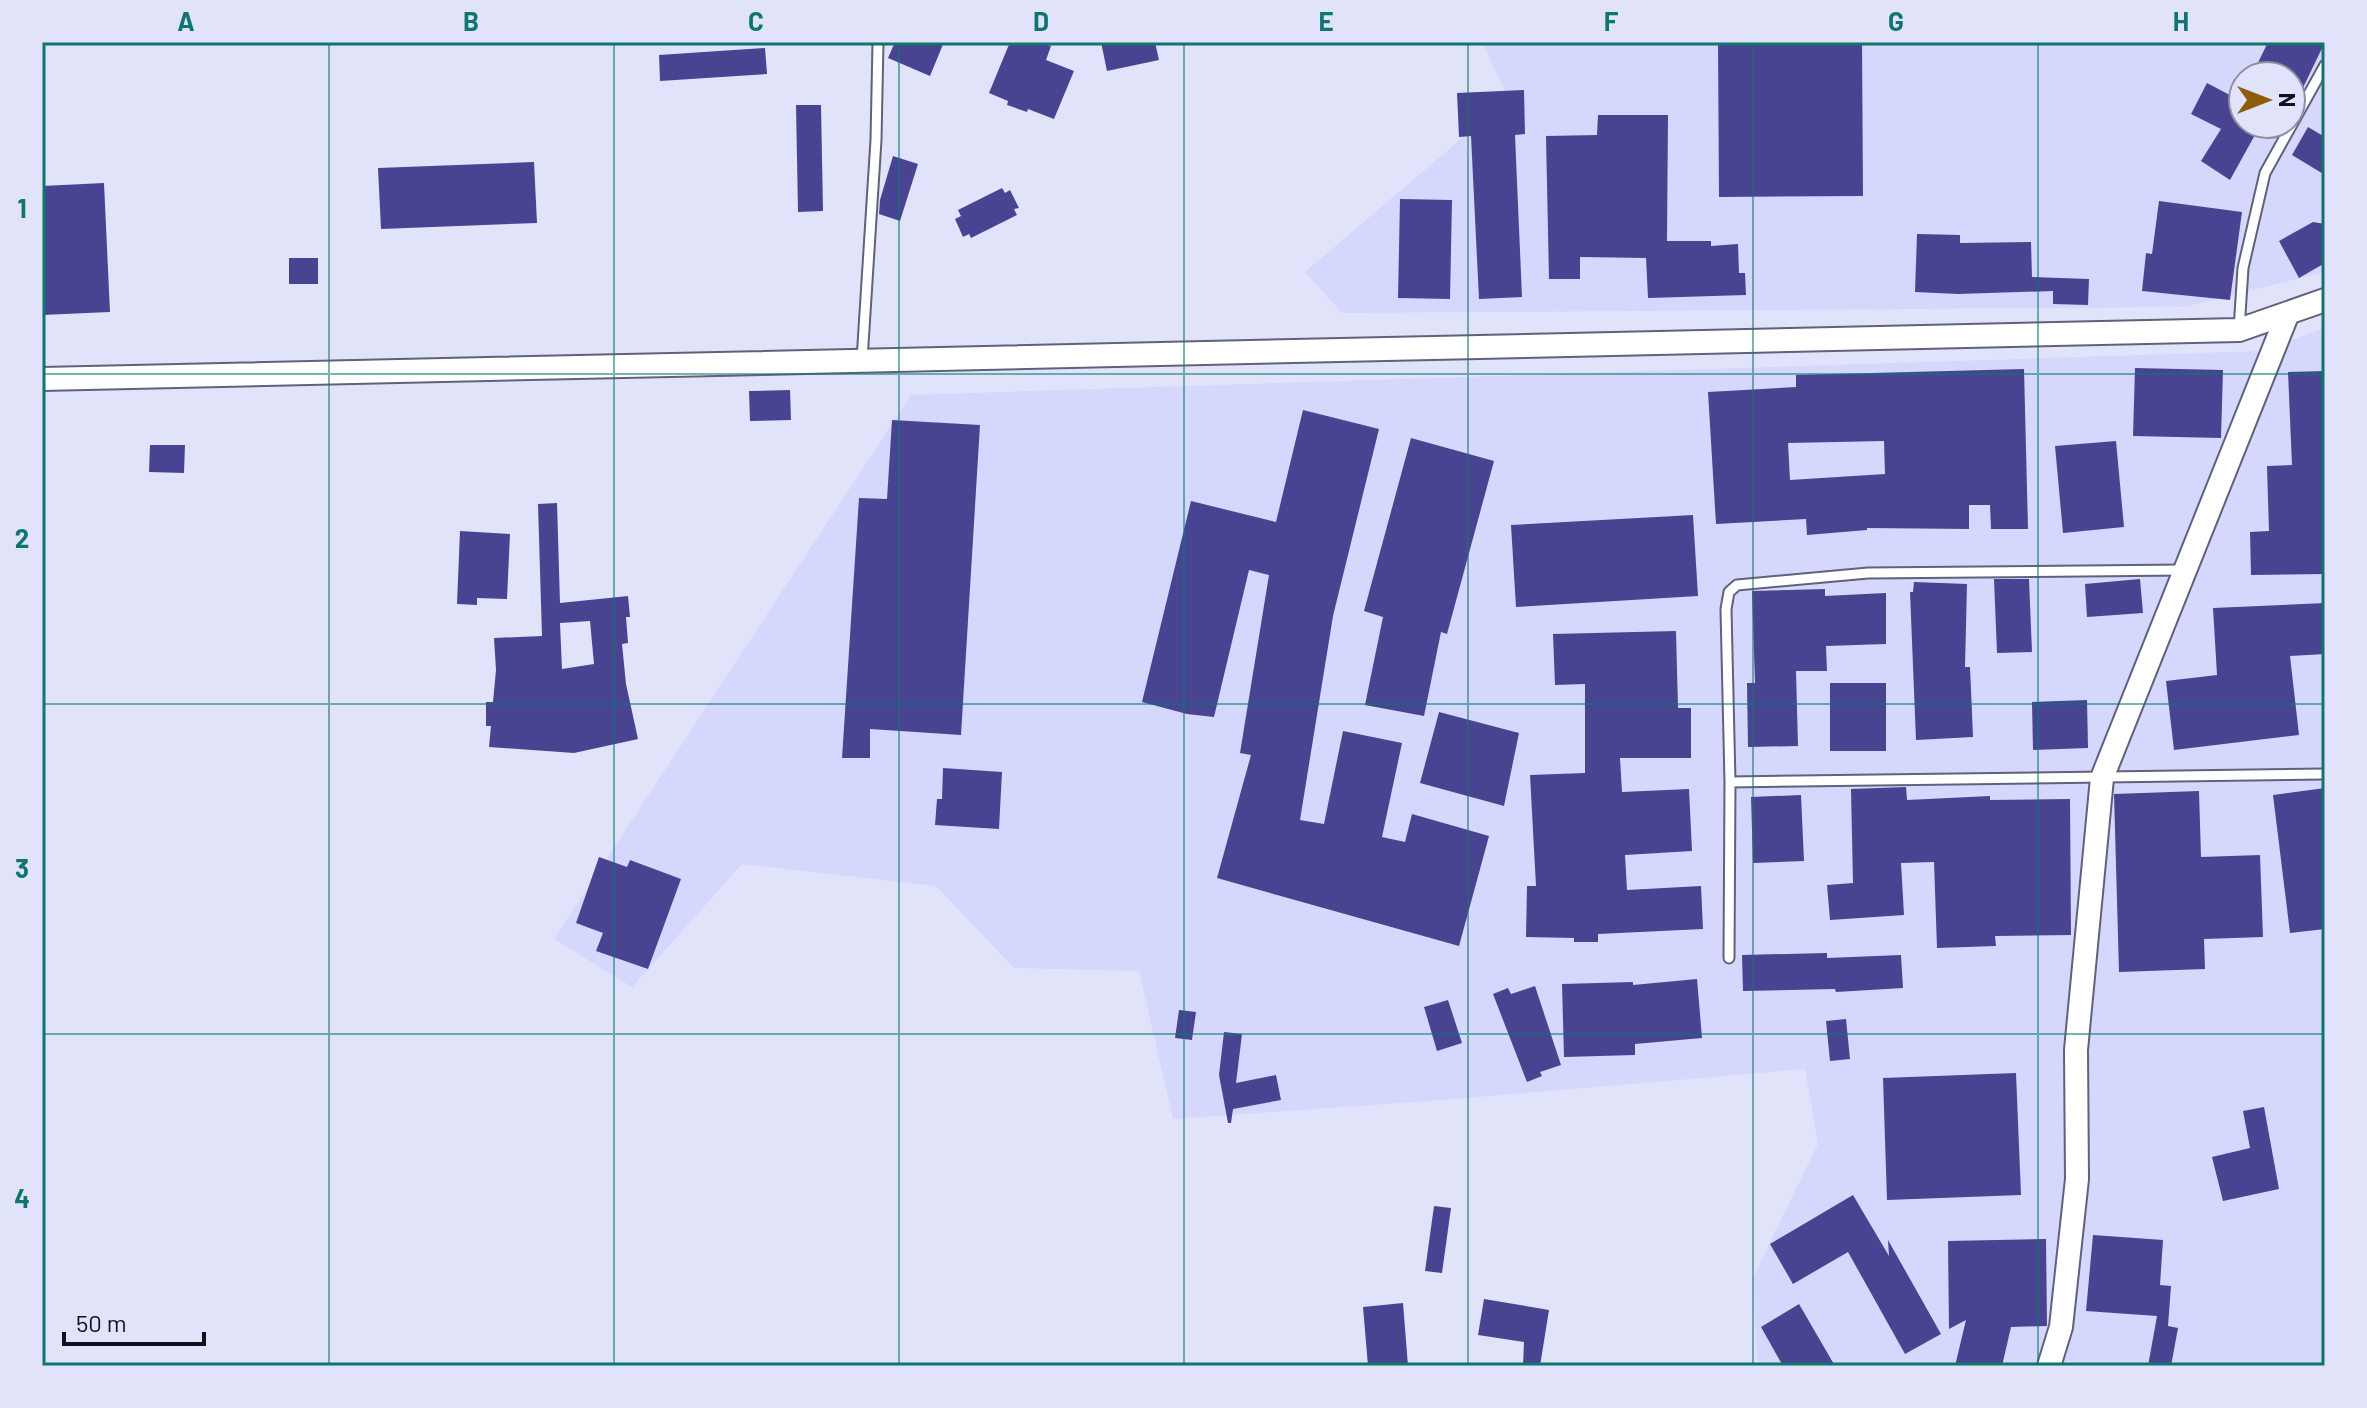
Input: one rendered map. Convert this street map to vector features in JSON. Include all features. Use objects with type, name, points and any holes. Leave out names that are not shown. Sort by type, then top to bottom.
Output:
[{"type":"street","points":[[42,379],[2239,330],[2325,300]]},
{"type":"street","points":[[2049,1366],[2061,1327],[2077,1179],[2076,1050],[2102,778],[2288,313]]},
{"type":"lane","points":[[862,360],[876,140],[878,42]]},
{"type":"lane","points":[[2239,330],[2243,268],[2265,173],[2325,65]]},
{"type":"lane","points":[[1729,958],[1730,782],[1726,609],[1729,592],[1737,585],[1868,573],[2187,570]]},
{"type":"lane","points":[[1730,782],[2325,774]]},
{"type":"shaded area","points":[[1483,42],[2325,42],[2325,272],[2184,307],[1342,313],[1305,272],[1508,99]]},
{"type":"shaded area","points":[[2325,328],[2325,1366],[1758,1366],[1752,1279],[1818,1144],[1805,1069],[1173,1119],[1139,971],[1014,968],[936,886],[742,864],[632,987],[554,939],[911,395],[2262,351]]},
{"type":"building","points":[[895,42],[944,42],[930,76],[888,58]]},
{"type":"building","points":[[1010,42],[1039,42],[1051,46],[1046,60],[1074,71],[1054,119],[1007,105],[1008,101],[989,93]]},
{"type":"building","points":[[1101,42],[1155,42],[1159,60],[1107,71]]},
{"type":"building","points":[[1718,42],[1862,42],[1863,196],[1719,197]]},
{"type":"building","points":[[2268,42],[2325,42],[2307,79],[2307,60],[2259,60]]},
{"type":"building","points":[[765,48],[767,74],[660,81],[659,55]]},
{"type":"building","points":[[2207,83],[2227,94],[2227,140],[2252,140],[2230,180],[2201,161],[2221,129],[2191,114]]},
{"type":"building","points":[[1524,90],[1525,134],[1515,135],[1522,297],[1479,299],[1471,136],[1459,137],[1457,93]]},
{"type":"building","points":[[796,105],[821,105],[823,211],[798,212]]},
{"type":"building","points":[[1598,115],[1668,115],[1667,241],[1711,241],[1711,246],[1738,244],[1739,273],[1745,273],[1746,295],[1648,298],[1646,258],[1580,257],[1580,279],[1549,279],[1546,136],[1597,135]]},
{"type":"building","points":[[2307,129],[2325,137],[2325,175],[2292,155],[2301,140],[2307,140]]},
{"type":"building","points":[[893,156],[918,164],[900,221],[879,214]]},
{"type":"building","points":[[534,162],[537,223],[381,229],[378,168]]},
{"type":"building","points":[[104,183],[110,312],[42,315],[42,186]]},
{"type":"building","points":[[1002,188],[1005,193],[1010,190],[1019,208],[1014,209],[1017,215],[971,238],[969,234],[963,237],[955,219],[961,216],[958,210]]},
{"type":"building","points":[[1400,199],[1452,200],[1450,299],[1398,298]]},
{"type":"building","points":[[2159,201],[2242,212],[2230,300],[2142,291],[2146,253],[2152,254]]},
{"type":"building","points":[[2313,222],[2325,224],[2325,263],[2299,278],[2279,241]]},
{"type":"building","points":[[1917,234],[1960,235],[1960,243],[2031,242],[2032,277],[2089,279],[2088,305],[2053,304],[2053,291],[1915,292]]},
{"type":"building","points":[[289,258],[318,258],[318,284],[289,284]]},
{"type":"building","points":[[2135,368],[2223,370],[2221,438],[2133,436]]},
{"type":"building","points":[[2024,369],[2028,529],[1991,529],[1990,505],[1969,505],[1969,529],[1867,528],[1807,535],[1806,519],[1716,524],[1708,392],[1796,387],[1796,375]],"holes":[[[1884,441],[1885,474],[1790,480],[1788,443]]]},
{"type":"building","points":[[2325,371],[2325,574],[2251,575],[2250,532],[2269,531],[2267,466],[2292,465],[2288,372]]},
{"type":"building","points":[[790,390],[791,420],[750,421],[749,391]]},
{"type":"building","points":[[1303,410],[1379,429],[1333,616],[1300,820],[1324,824],[1343,731],[1402,743],[1382,837],[1405,842],[1412,814],[1489,836],[1459,946],[1217,878],[1251,755],[1240,753],[1269,575],[1249,570],[1214,717],[1187,714],[1142,702],[1191,501],[1276,522]]},
{"type":"building","points":[[892,420],[980,425],[961,735],[870,729],[870,758],[842,758],[859,498],[887,499]]},
{"type":"building","points":[[1411,438],[1494,461],[1447,634],[1441,632],[1424,716],[1365,705],[1383,617],[1364,611]]},
{"type":"building","points":[[2116,441],[2124,527],[2063,533],[2055,446]]},
{"type":"building","points":[[150,445],[185,445],[184,473],[149,472]]},
{"type":"building","points":[[557,503],[560,603],[628,596],[628,643],[622,644],[626,684],[638,739],[574,753],[489,747],[491,726],[486,726],[486,702],[493,702],[496,670],[494,638],[542,636],[538,504]],"holes":[[[590,621],[594,664],[562,669],[560,623]]]},
{"type":"building","points":[[1693,515],[1698,596],[1516,607],[1511,525]]},
{"type":"building","points":[[460,531],[510,534],[507,599],[477,598],[477,605],[457,604]]},
{"type":"building","points":[[1994,579],[2029,579],[2032,652],[1997,653]]},
{"type":"building","points":[[2140,579],[2143,613],[2087,617],[2085,584]]},
{"type":"building","points":[[1914,582],[1967,584],[1965,667],[1970,667],[1973,737],[1916,740],[1910,592],[1913,592]]},
{"type":"building","points":[[1825,589],[1825,596],[1886,593],[1886,644],[1826,646],[1827,671],[1796,671],[1798,746],[1748,747],[1747,683],[1755,683],[1752,591]]},
{"type":"building","points":[[2325,603],[2325,654],[2290,656],[2299,735],[2174,750],[2166,681],[2217,675],[2213,608]]},
{"type":"building","points":[[1676,631],[1678,708],[1691,708],[1691,758],[1620,758],[1622,792],[1689,789],[1692,851],[1625,855],[1627,890],[1701,886],[1703,929],[1598,934],[1598,942],[1526,937],[1527,886],[1536,886],[1530,775],[1585,773],[1585,684],[1555,685],[1553,634]]},
{"type":"building","points":[[1830,683],[1886,683],[1886,751],[1830,751]]},
{"type":"building","points":[[2087,700],[2088,748],[2033,750],[2032,702]]},
{"type":"building","points":[[1439,712],[1519,733],[1504,806],[1420,783]]},
{"type":"building","points":[[943,768],[1002,772],[999,829],[935,825],[937,799],[942,799]]},
{"type":"building","points":[[1906,787],[1907,800],[1990,796],[1990,800],[2070,799],[2071,935],[1995,936],[1996,946],[1937,948],[1934,862],[1901,863],[1904,915],[1830,920],[1827,885],[1853,883],[1851,789]]},
{"type":"building","points":[[2325,788],[2325,929],[2290,933],[2273,795]]},
{"type":"building","points":[[2199,791],[2201,857],[2260,855],[2263,937],[2204,939],[2205,969],[2119,972],[2114,794]]},
{"type":"building","points":[[1801,795],[1804,861],[1753,863],[1751,797]]},
{"type":"building","points":[[599,857],[627,867],[630,860],[681,879],[648,969],[596,951],[603,933],[576,923]]},
{"type":"building","points":[[1827,953],[1827,958],[1901,955],[1903,988],[1836,992],[1835,989],[1743,991],[1742,955]]},
{"type":"building","points":[[1697,979],[1702,1038],[1635,1044],[1635,1055],[1564,1057],[1562,984],[1633,982],[1633,985]]},
{"type":"building","points":[[1535,986],[1561,1065],[1540,1072],[1542,1076],[1527,1082],[1493,994],[1508,988],[1511,994]]},
{"type":"building","points":[[1448,1000],[1462,1043],[1437,1051],[1424,1007]]},
{"type":"building","points":[[1179,1010],[1196,1012],[1192,1040],[1175,1038]]},
{"type":"building","points":[[1846,1019],[1850,1059],[1830,1061],[1826,1021]]},
{"type":"building","points":[[1224,1032],[1242,1034],[1236,1083],[1276,1075],[1281,1100],[1233,1109],[1231,1123],[1228,1123],[1219,1075]]},
{"type":"building","points":[[2016,1073],[2021,1195],[1887,1200],[1883,1078]]},
{"type":"building","points":[[2264,1107],[2279,1189],[2223,1201],[2212,1157],[2250,1148],[2243,1111]]},
{"type":"building","points":[[1853,1195],[1889,1256],[1888,1240],[1941,1334],[1905,1354],[1848,1252],[1793,1284],[1770,1244]]},
{"type":"building","points":[[1434,1206],[1451,1208],[1442,1273],[1425,1271]]},
{"type":"building","points":[[2093,1235],[2163,1240],[2160,1285],[2171,1286],[2168,1326],[2178,1328],[2171,1366],[2148,1366],[2157,1316],[2086,1311]]},
{"type":"building","points":[[2046,1239],[2047,1326],[2011,1327],[2002,1366],[1955,1366],[1966,1320],[1949,1329],[1948,1241]]},
{"type":"building","points":[[1484,1299],[1549,1310],[1540,1366],[1523,1366],[1524,1342],[1478,1335]]},
{"type":"building","points":[[1403,1303],[1408,1366],[1368,1366],[1363,1307]]},
{"type":"building","points":[[1799,1304],[1835,1366],[1783,1366],[1761,1327]]}]
